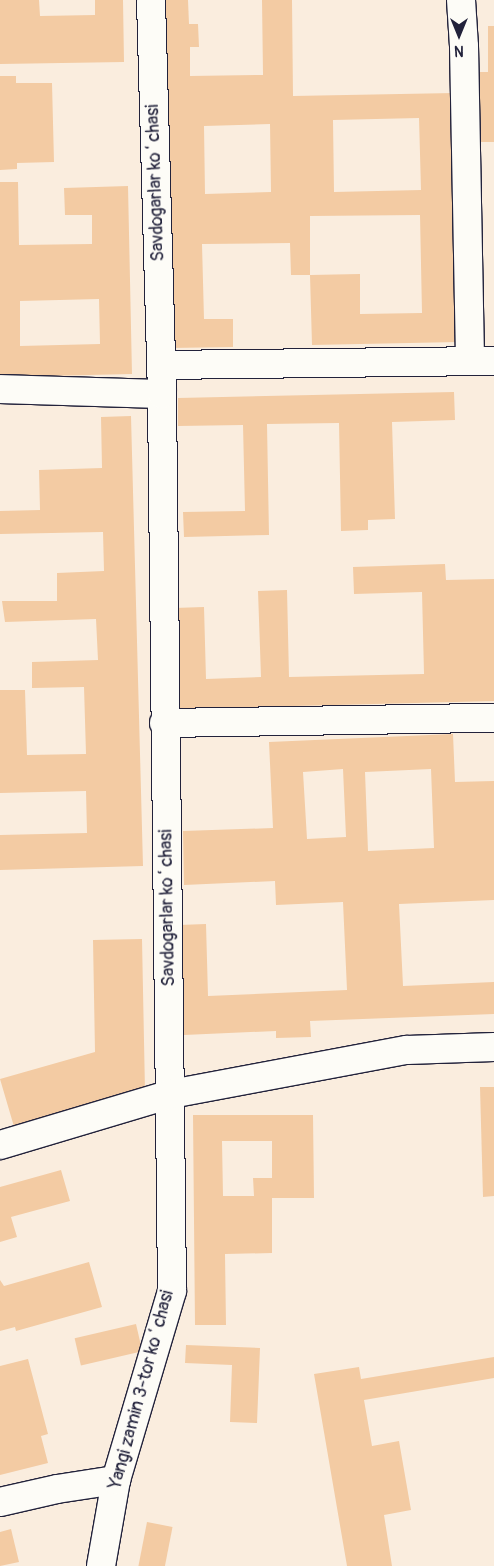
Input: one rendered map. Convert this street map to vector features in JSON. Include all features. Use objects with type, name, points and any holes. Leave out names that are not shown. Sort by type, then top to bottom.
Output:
[{"type":"street","name":"Savdogarlar koʻchasi","points":[[151,0],[162,394],[164,723],[171,1094]]},
{"type":"street","points":[[161,365],[482,361],[461,0]]},
{"type":"street","points":[[0,389],[162,394]]},
{"type":"street","points":[[164,723],[494,718]]},
{"type":"street","points":[[0,1145],[171,1094],[407,1050],[494,1047]]},
{"type":"street","name":"Yangi zamin 3-tor koʻchasi","points":[[100,1566],[116,1480],[172,1292],[171,1094]]},
{"type":"street","points":[[0,1502],[56,1489],[116,1480]]},
{"type":"building","points":[[0,0],[39,0],[40,16],[95,15],[95,0],[123,0],[124,62],[0,64]]},
{"type":"building","points":[[164,0],[188,0],[189,24],[198,24],[199,47],[190,47],[190,76],[263,75],[262,0],[292,0],[293,96],[454,93],[458,342],[312,345],[310,275],[291,275],[290,243],[202,244],[204,319],[233,319],[233,347],[170,348]],"holes":[[[419,118],[421,190],[334,192],[333,120]],[[270,124],[271,192],[205,194],[204,126]],[[420,215],[422,313],[360,314],[360,274],[310,275],[310,216]]]},
{"type":"building","points":[[488,26],[494,26],[494,142],[478,142],[477,72],[488,72]]},
{"type":"building","points":[[0,76],[16,76],[16,83],[52,83],[54,162],[17,163],[17,169],[0,170]]},
{"type":"building","points":[[0,182],[18,182],[19,245],[92,244],[92,215],[65,215],[64,188],[128,186],[132,374],[0,377]],"holes":[[[99,299],[100,344],[20,346],[20,301]]]},
{"type":"building","points":[[454,392],[455,420],[392,422],[395,519],[368,520],[368,530],[341,531],[339,423],[267,424],[269,535],[184,537],[183,512],[245,511],[243,425],[178,426],[178,398]]},
{"type":"building","points":[[131,416],[143,866],[0,870],[0,835],[87,833],[86,791],[0,793],[0,690],[25,690],[27,755],[86,754],[84,687],[32,688],[32,662],[98,660],[96,619],[5,622],[2,601],[57,601],[57,573],[104,571],[103,532],[0,534],[0,511],[40,510],[39,470],[102,468],[101,417]]},
{"type":"building","points":[[445,564],[446,580],[494,579],[494,701],[176,709],[174,608],[204,607],[206,679],[261,677],[258,591],[287,590],[289,677],[424,674],[422,592],[354,594],[353,567]]},
{"type":"building","points":[[453,734],[455,782],[494,781],[494,900],[399,904],[403,986],[494,982],[494,1014],[310,1021],[311,1037],[276,1038],[276,1031],[184,1035],[179,925],[206,924],[208,996],[347,990],[343,902],[276,905],[275,881],[184,885],[183,831],[273,828],[269,742]],"holes":[[[343,769],[346,837],[307,839],[303,772]],[[431,769],[434,848],[368,851],[365,772]]]},
{"type":"building","points":[[142,939],[145,1091],[15,1130],[0,1079],[95,1052],[93,940]]},
{"type":"building","points":[[480,1087],[494,1087],[494,1196],[483,1197]]},
{"type":"building","points":[[193,1115],[313,1115],[314,1198],[272,1198],[272,1253],[225,1254],[226,1325],[195,1325]],"holes":[[[222,1141],[272,1141],[272,1178],[253,1178],[254,1196],[223,1196]]]},
{"type":"building","points":[[61,1170],[70,1201],[11,1217],[17,1237],[0,1242],[0,1187]]},
{"type":"building","points":[[89,1262],[102,1307],[16,1331],[15,1327],[0,1331],[0,1280],[4,1286]]},
{"type":"building","points":[[136,1324],[142,1351],[81,1365],[75,1338]]},
{"type":"building","points":[[186,1345],[260,1348],[257,1423],[230,1422],[232,1365],[185,1363]]},
{"type":"building","points":[[494,1357],[494,1378],[364,1400],[372,1446],[399,1441],[411,1510],[384,1515],[392,1566],[347,1566],[314,1374],[359,1367],[361,1379]]},
{"type":"building","points":[[28,1359],[48,1434],[41,1436],[48,1463],[0,1475],[0,1366]]},
{"type":"building","points":[[147,1522],[173,1527],[165,1566],[138,1566]]},
{"type":"building","points":[[11,1529],[19,1562],[0,1566],[0,1532]]}]
